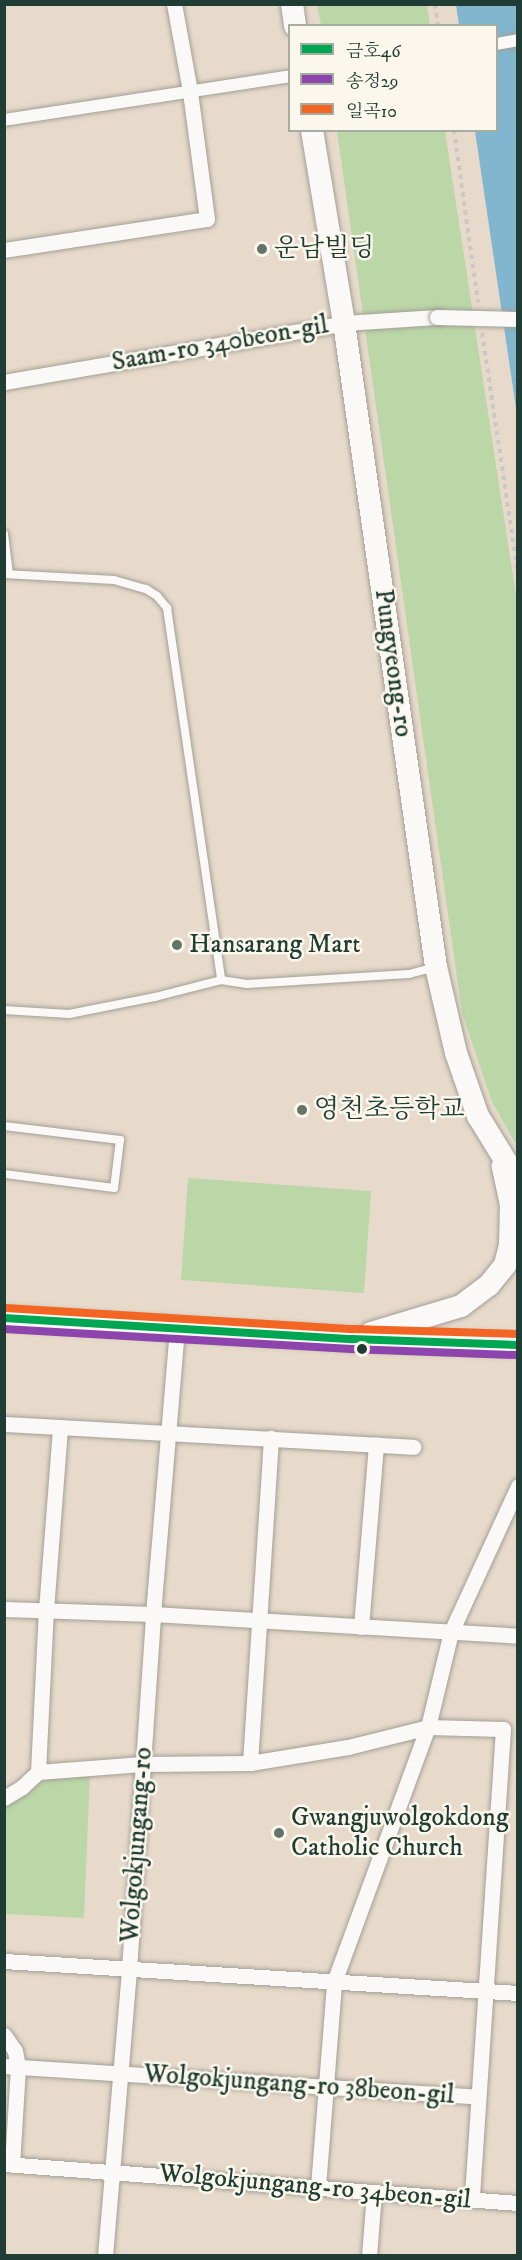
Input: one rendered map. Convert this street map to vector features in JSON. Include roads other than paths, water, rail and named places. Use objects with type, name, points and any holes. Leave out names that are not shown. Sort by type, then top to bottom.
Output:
[{"type":"main road","points":[[292,4],[295,24]]},
{"type":"main road","name":"Pungyeong-ro","points":[[312,132],[344,323],[436,967],[456,1053],[478,1116],[518,1181]]},
{"type":"main road","points":[[352,1339],[461,1306],[489,1286],[505,1265],[510,1245],[511,1205],[500,1155]]},
{"type":"main road","points":[[4,1318],[352,1339],[518,1345]]},
{"type":"street","points":[[4,250],[207,219],[190,91],[174,4]]},
{"type":"street","points":[[498,44],[518,40]]},
{"type":"street","points":[[4,120],[288,76]]},
{"type":"street","name":"Saam-ro 340beon-gil","points":[[4,382],[344,323],[437,317],[518,319]]},
{"type":"street","name":"Wolgokjungang-ro","points":[[105,2256],[129,1969],[153,1614],[177,1328]]},
{"type":"street","points":[[4,1424],[413,1447]]},
{"type":"street","points":[[38,1772],[46,1610],[60,1428]]},
{"type":"street","points":[[250,1763],[272,1438]]},
{"type":"street","points":[[361,1627],[376,1445]]},
{"type":"street","points":[[318,2187],[334,1982],[428,1727],[451,1632],[518,1485]]},
{"type":"street","points":[[4,1609],[153,1614],[518,1636]]},
{"type":"street","points":[[4,1798],[22,1787],[38,1772],[142,1764],[250,1763],[348,1747],[428,1727],[503,1729],[488,1991],[478,2097],[472,2199]]},
{"type":"street","points":[[4,1961],[518,1993]]},
{"type":"street","points":[[4,2035],[15,2051],[11,2066],[8,2164]]},
{"type":"street","name":"Wolgokjungang-ro 38beon-gil","points":[[11,2066],[478,2097]]},
{"type":"street","name":"Wolgokjungang-ro 34beon-gil","points":[[8,2164],[112,2170],[518,2203]]},
{"type":"street","points":[[369,2256],[374,2192]]},
{"type":"lane","points":[[4,534],[7,573],[114,580],[146,589],[157,596],[167,608],[221,980]]},
{"type":"lane","points":[[4,1010],[69,1014],[98,1010],[221,980],[247,984],[410,974],[436,967]]},
{"type":"lane","points":[[4,1126],[120,1140],[114,1188],[4,1174]]},
{"type":"water","points":[[456,5],[517,5],[517,415],[475,132],[498,132],[498,24],[459,24]]},
{"type":"place","name":"운남빌딩","points":[[262,249]]},
{"type":"place","name":"Hansarang Mart","points":[[177,945]]},
{"type":"place","name":"영천초등학교","points":[[302,1110]]},
{"type":"place","name":"Gwangjuwolgokdong Catholic Church","points":[[279,1833]]}]
